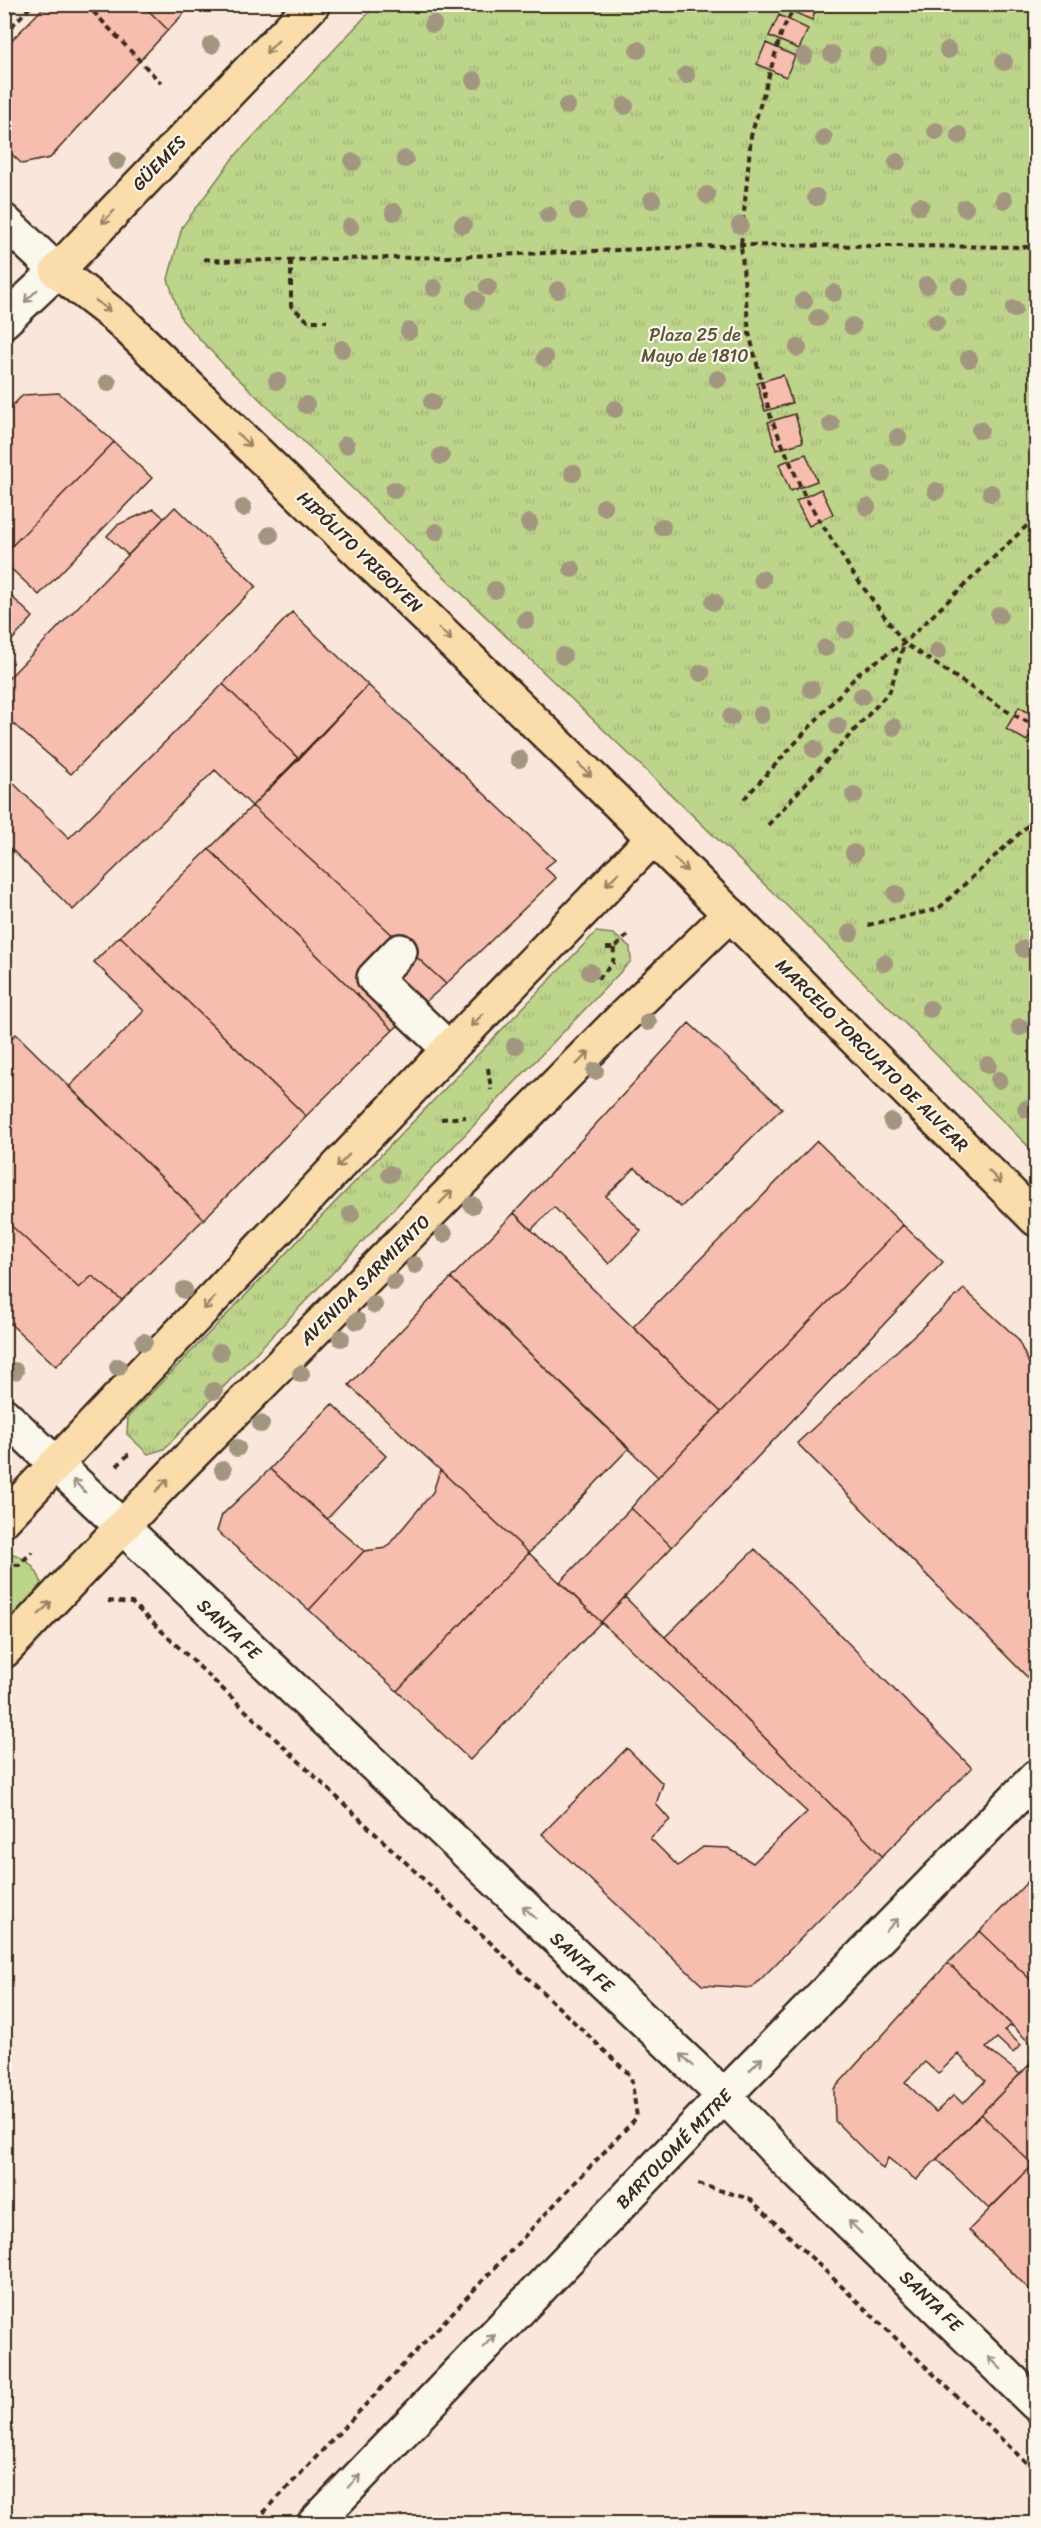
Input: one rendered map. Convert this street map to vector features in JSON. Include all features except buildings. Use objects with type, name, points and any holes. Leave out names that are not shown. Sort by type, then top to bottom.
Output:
[{"type":"main road","name":"GÜEMES","points":[[57,271],[313,4]]},
{"type":"main road","name":"HIPÓLITO YRIGOYEN","points":[[57,271],[119,319],[719,903]]},
{"type":"main road","points":[[4,1519],[449,1049],[653,838]]},
{"type":"main road","name":"MARCELO TORCUATO DE ALVEAR","points":[[719,903],[1036,1219]]},
{"type":"main road","name":"AVENIDA SARMIENTO","points":[[4,1651],[121,1527],[624,1016],[719,903]]},
{"type":"street","name":"HIPÓLITO YRIGOYEN","points":[[4,221],[57,271]]},
{"type":"street","name":"GÜEMES","points":[[4,321],[57,271]]},
{"type":"street","points":[[400,951],[374,978],[449,1049]]},
{"type":"street","name":"SANTA FE","points":[[4,1415],[724,2096],[786,2161],[1036,2404]]},
{"type":"street","name":"BARTOLOMÉ MITRE","points":[[314,2523],[724,2096],[1036,1777]]},
{"type":"path","points":[[4,34],[33,4]]},
{"type":"path","points":[[86,4],[161,83]]},
{"type":"path","points":[[796,4],[782,31],[751,136],[741,245],[749,333],[771,418],[805,497],[852,572],[904,643],[1010,713],[1036,726]]},
{"type":"path","points":[[204,259],[291,260],[741,245],[1036,247]]},
{"type":"path","points":[[291,260],[291,306],[308,321],[327,321]]},
{"type":"path","points":[[744,799],[860,672],[904,643],[1036,517]]},
{"type":"path","points":[[768,825],[890,691],[904,643]]},
{"type":"path","points":[[868,925],[938,909],[1036,818]]},
{"type":"path","points":[[132,1603],[631,2076],[638,2117],[253,2523]]},
{"type":"path","points":[[691,2192],[699,2183],[750,2199],[1036,2472]]},
{"type":"green space","name":"Plaza 25 de Mayo de 1810","points":[[376,5],[1036,5],[1036,1154],[787,906],[226,367],[182,320],[168,279],[182,227],[233,158]]},
{"type":"green space","points":[[596,932],[613,934],[630,947],[631,961],[164,1449],[148,1454],[127,1434],[128,1417]]},
{"type":"green space","points":[[5,1552],[28,1562],[42,1584],[5,1623]]}]
